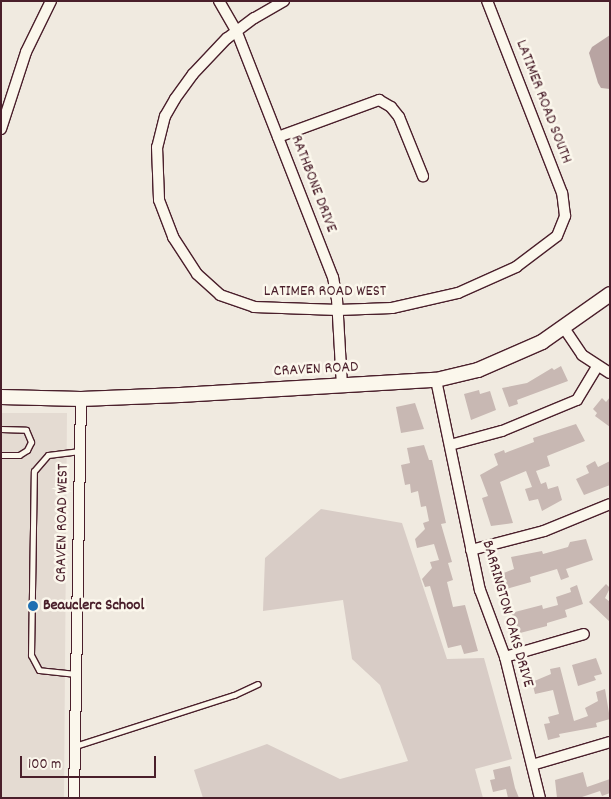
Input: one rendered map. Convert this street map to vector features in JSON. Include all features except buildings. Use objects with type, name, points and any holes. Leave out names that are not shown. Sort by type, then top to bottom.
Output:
[{"type":"street","points":[[1,129],[26,52],[51,1]]},
{"type":"street","name":"RATHBONE DRIVE","points":[[219,1],[236,30],[333,277],[338,310],[342,386]]},
{"type":"street","name":"LATIMER ROAD WEST","points":[[284,1],[236,30],[193,74],[166,116],[155,169],[162,211],[173,237],[197,274],[220,295],[254,307],[338,310],[426,302],[490,282],[550,244],[557,236],[564,216]]},
{"type":"street","name":"LATIMER ROAD SOUTH","points":[[487,1],[562,192],[564,216]]},
{"type":"street","points":[[278,137],[379,100],[391,107],[399,116],[423,176]]},
{"type":"street","name":"CRAVEN ROAD","points":[[1,397],[81,398],[436,380],[505,360],[564,328],[609,295]]},
{"type":"street","points":[[564,328],[582,355],[597,367],[610,373]]},
{"type":"street","points":[[450,445],[502,431],[577,400],[597,367]]},
{"type":"street","name":"BARRINGTON OAKS DRIVE","points":[[436,380],[480,590],[505,657],[540,798]]},
{"type":"street","name":"CRAVEN ROAD WEST","points":[[74,798],[81,398]]},
{"type":"street","points":[[471,550],[544,531],[610,504]]},
{"type":"street","points":[[505,657],[584,634]]},
{"type":"street","points":[[532,765],[610,742]]},
{"type":"lane","points":[[1,429],[26,430],[31,442],[27,450],[19,455],[1,455]]},
{"type":"lane","points":[[76,674],[39,670],[31,655],[34,471],[39,462],[48,455],[80,450]]},
{"type":"lane","points":[[74,746],[234,695],[258,684]]},
{"type":"shaded area","points":[[610,35],[610,89],[601,88],[598,83],[589,53],[592,47]]},
{"type":"shaded area","name":"Beauclerc School","points":[[1,413],[67,413],[64,798],[1,798]]},
{"type":"shaded area","points":[[321,509],[402,523],[447,659],[484,658],[512,759],[475,769],[483,798],[203,798],[194,770],[267,744],[340,779],[408,761],[380,685],[352,659],[343,600],[263,611],[265,558]]},
{"type":"place","name":"Beauclerc School","points":[[33,606]]}]
